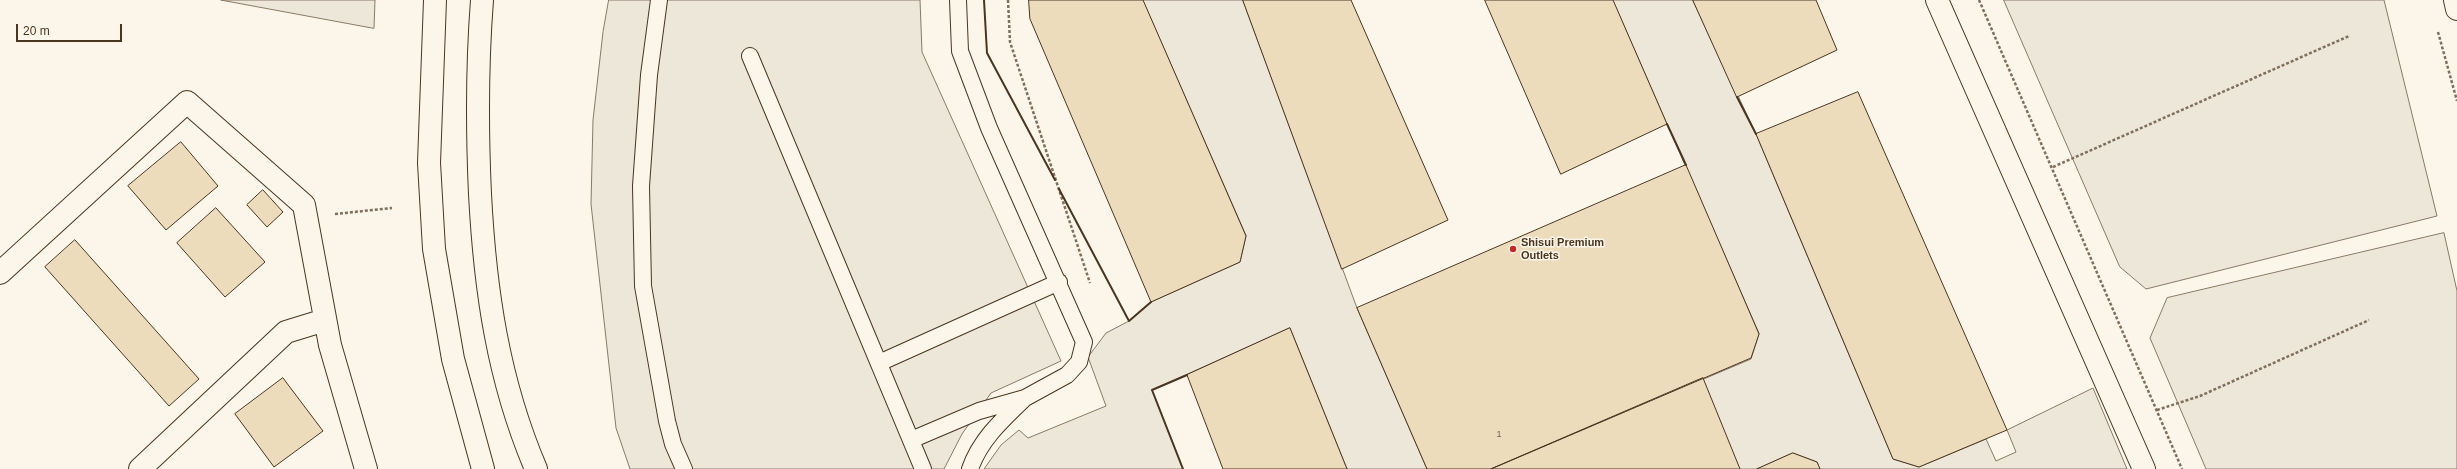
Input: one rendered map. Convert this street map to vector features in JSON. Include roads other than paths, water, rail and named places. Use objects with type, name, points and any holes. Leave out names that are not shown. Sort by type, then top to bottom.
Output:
[{"type":"street","points":[[435,0],[429,163],[434,249],[453,359],[482,469]]},
{"type":"street","points":[[482,0],[477,65],[478,145],[488,300],[502,366],[518,424],[536,469]]},
{"type":"street","points":[[1937,0],[2144,469]]},
{"type":"street","points":[[2455,0],[2457,9]]},
{"type":"street","points":[[0,273],[187,102],[304,205],[330,345],[366,469]]},
{"type":"street","points":[[140,469],[286,332],[325,320]]},
{"type":"lane","points":[[659,0],[649,75],[641,186],[643,286],[667,421],[673,444],[684,469]]},
{"type":"lane","points":[[911,440],[978,411],[1025,398],[1067,375],[1079,362],[1084,342],[989,128],[960,51],[958,0]]},
{"type":"lane","points":[[750,56],[924,469]]},
{"type":"lane","points":[[879,363],[1058,282]]},
{"type":"lane","points":[[970,469],[982,443],[998,423],[1025,398]]},
{"type":"place","name":"Shisui Premium Outlets","points":[[1513,249]]}]
